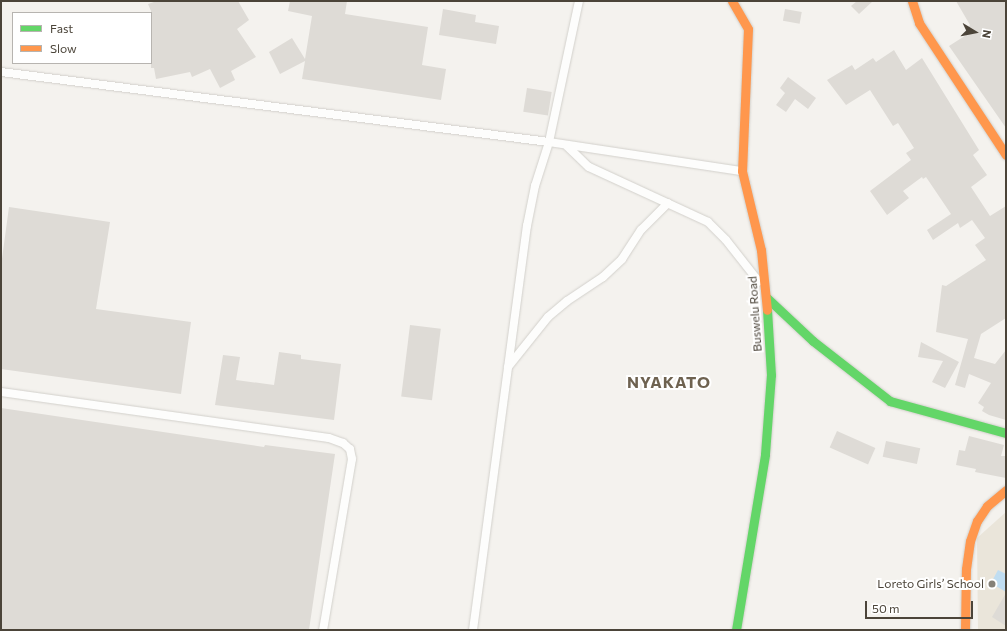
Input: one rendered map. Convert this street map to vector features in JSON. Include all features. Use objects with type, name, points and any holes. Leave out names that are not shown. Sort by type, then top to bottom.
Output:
[{"type":"street","name":"Buswelu Road","points":[[732,1],[748,29],[742,171],[761,250],[766,294],[771,375],[765,454],[736,630]]},
{"type":"street","points":[[912,1],[919,23],[1006,155]]},
{"type":"street","points":[[766,294],[825,351],[890,401],[1006,433]]},
{"type":"street","points":[[965,630],[966,569],[970,541],[977,521],[987,506],[1006,490]]},
{"type":"lane","points":[[473,630],[528,226],[535,186],[549,142],[579,1]]},
{"type":"lane","points":[[1,72],[549,142],[567,146],[742,171]]},
{"type":"lane","points":[[567,146],[589,167],[708,222],[726,240],[766,294]]},
{"type":"lane","points":[[508,368],[548,317],[567,301],[603,277],[622,259],[641,230],[668,203]]},
{"type":"lane","points":[[1,392],[329,438],[343,442],[350,449],[352,459],[324,630]]},
{"type":"shaded area","name":"Loreto Girls’ School","points":[[1006,512],[1006,630],[978,630],[977,538]]},
{"type":"water","points":[[998,570],[1006,574],[1006,592],[991,583]]},
{"type":"building","points":[[157,1],[238,1],[249,20],[237,29],[256,57],[231,71],[235,80],[220,88],[210,69],[192,77],[190,72],[156,79],[154,68],[151,68],[152,12],[148,4]]},
{"type":"building","points":[[290,1],[347,1],[345,14],[428,27],[422,65],[446,69],[441,100],[302,79],[305,61],[280,74],[269,52],[292,38],[305,59],[312,16],[288,11]]},
{"type":"building","points":[[857,1],[873,1],[859,14],[851,6]]},
{"type":"building","points":[[956,1],[1006,1],[1006,128],[949,46],[971,32],[968,27],[970,25]]},
{"type":"building","points":[[443,9],[476,15],[475,22],[499,26],[496,44],[439,35]]},
{"type":"building","points":[[785,9],[802,12],[800,24],[783,21]]},
{"type":"building","points":[[894,50],[906,70],[922,58],[979,150],[973,155],[987,175],[971,187],[990,216],[1006,206],[1006,318],[981,334],[974,358],[995,364],[1006,350],[1006,420],[989,415],[982,411],[984,407],[978,403],[991,383],[969,374],[965,388],[955,385],[968,339],[936,332],[942,285],[946,286],[986,260],[975,245],[985,238],[972,220],[960,228],[958,223],[933,240],[927,230],[951,214],[926,177],[923,179],[922,177],[903,191],[909,198],[887,215],[870,191],[911,160],[906,153],[914,148],[898,123],[893,126],[870,90],[846,105],[827,80],[852,65],[855,70],[873,58],[876,62]]},
{"type":"building","points":[[788,77],[816,98],[808,109],[795,99],[786,112],[776,105],[785,93],[780,88]]},
{"type":"building","points":[[527,88],[552,92],[548,116],[523,112]]},
{"type":"building","points":[[9,207],[110,222],[96,309],[191,322],[181,394],[1,369],[1,266]]},
{"type":"building","points":[[410,325],[441,329],[432,400],[401,396]]},
{"type":"building","points":[[921,342],[959,362],[945,388],[932,382],[943,361],[918,357]]},
{"type":"building","points":[[279,352],[301,355],[301,359],[341,364],[334,420],[215,405],[223,355],[240,357],[236,380],[274,385]]},
{"type":"building","points":[[1,408],[264,447],[265,445],[335,454],[309,630],[1,630]]},
{"type":"building","points":[[837,431],[875,448],[868,465],[830,447]]},
{"type":"building","points":[[969,436],[1004,445],[1001,456],[1006,456],[1006,478],[975,472],[976,469],[956,465],[959,450],[965,451]]},
{"type":"building","points":[[886,441],[920,448],[917,464],[883,457]]},
{"type":"building","points":[[1006,593],[1006,626],[992,617]]},
{"type":"traffic: fast","points":[[766,297],[813,341],[890,401],[1006,433]]},
{"type":"traffic: fast","points":[[736,630],[765,454],[771,375],[767,310]]},
{"type":"traffic: slow","points":[[732,1],[748,29],[742,171],[761,250],[767,310]]},
{"type":"traffic: slow","points":[[912,1],[919,23],[1006,155]]},
{"type":"traffic: slow","points":[[965,630],[966,569],[970,541],[977,521],[987,506],[1006,490]]},
{"type":"place","name":"Loreto Girls’ School","points":[[992,584]]},
{"type":"district","name":"NYAKATO","points":[[669,382]]}]
